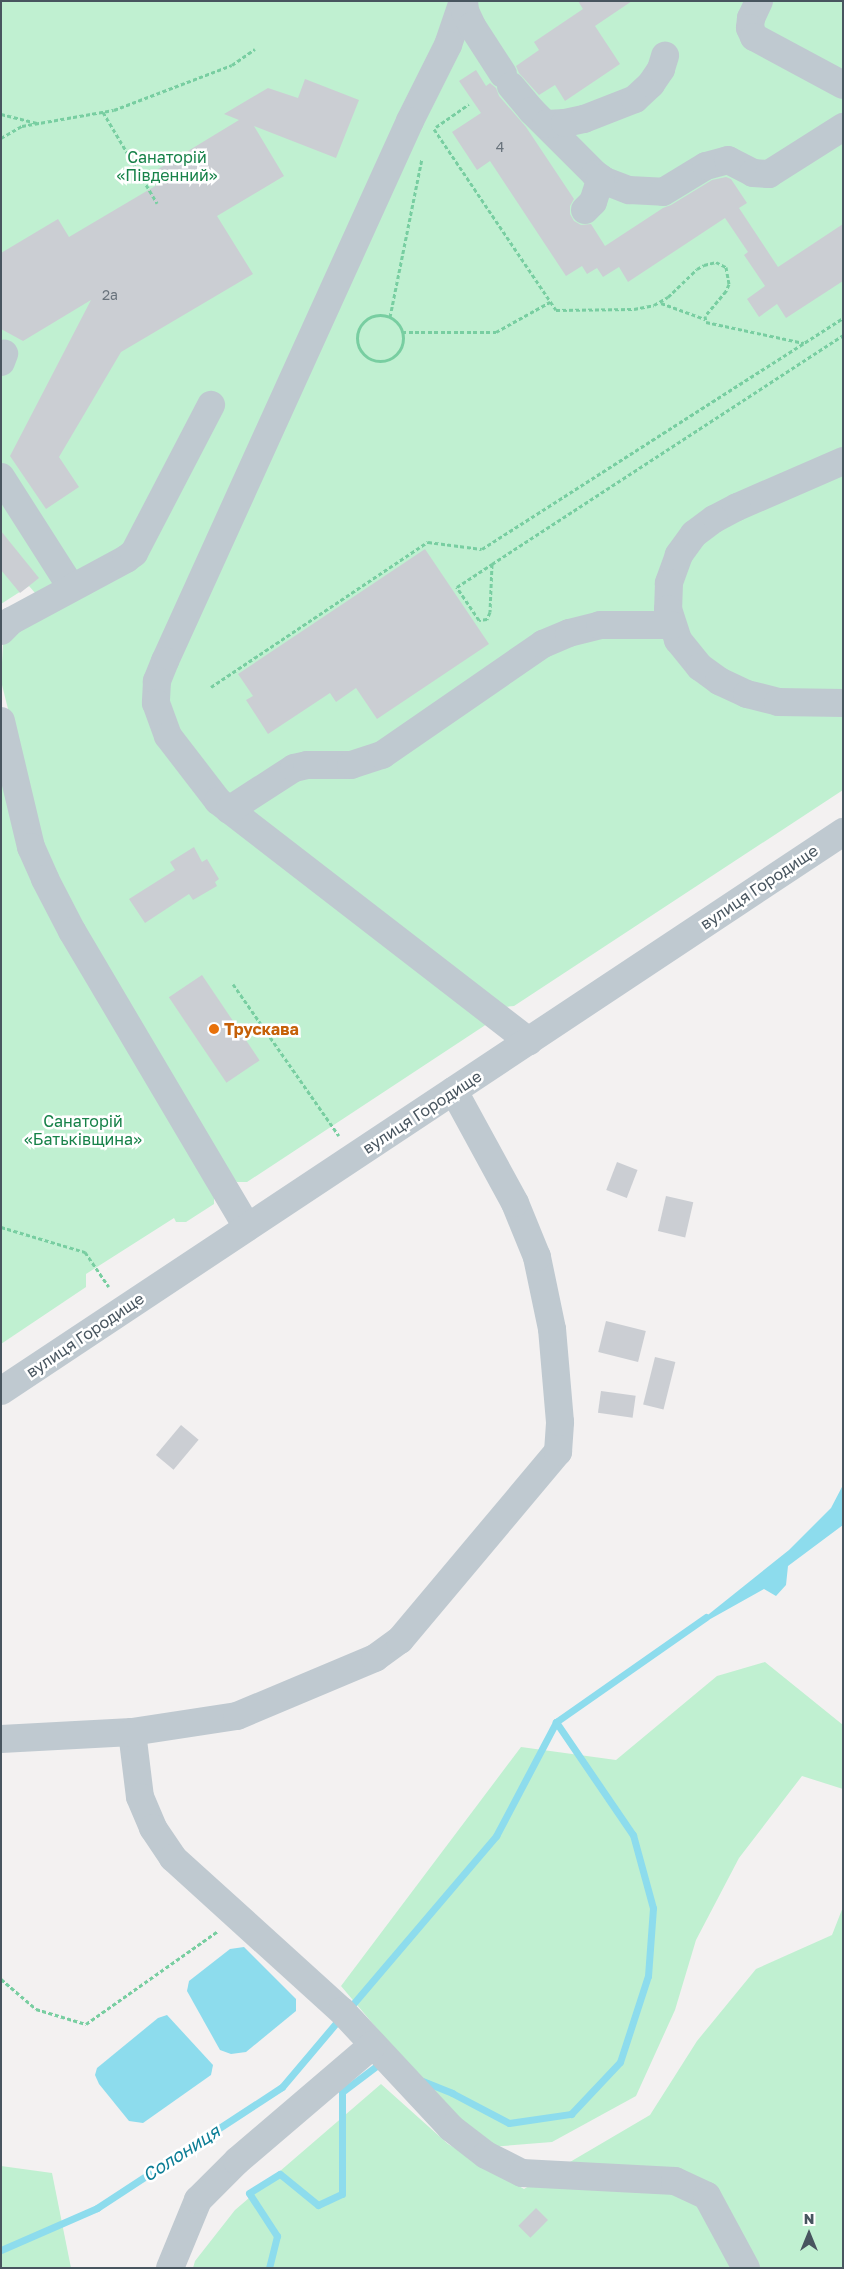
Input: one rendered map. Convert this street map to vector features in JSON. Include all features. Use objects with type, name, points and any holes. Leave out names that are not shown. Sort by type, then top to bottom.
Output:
[{"type":"street","points":[[464,1],[465,11],[472,26],[507,80],[546,124],[601,178],[629,190],[663,192],[673,188],[706,166],[719,161],[728,160],[753,173],[769,174],[843,127]]},
{"type":"street","points":[[464,1],[448,45],[424,128],[157,681],[156,703],[168,736],[212,794],[229,810],[528,1040]]},
{"type":"street","points":[[759,1],[751,18],[750,28],[754,37],[843,85]]},
{"type":"street","points":[[546,124],[584,119],[635,99],[651,84],[662,69],[665,56]]},
{"type":"street","points":[[585,210],[593,202],[601,178]]},
{"type":"street","points":[[1,631],[11,621],[126,559],[134,552],[211,406]]},
{"type":"street","points":[[843,461],[737,507],[714,519],[694,534],[680,555],[669,583],[668,609],[678,640],[700,667],[719,681],[747,694],[778,702],[843,703]]},
{"type":"street","points":[[1,477],[71,587]]},
{"type":"street","points":[[229,810],[294,768],[307,765],[351,765],[382,755],[543,644],[569,633],[600,625],[672,625]]},
{"type":"street","points":[[1,721],[31,847],[45,879],[72,931],[247,1227]]},
{"type":"street","name":"вулиця Городище","points":[[1,1391],[843,832]]},
{"type":"street","points":[[1,1739],[132,1732],[237,1716],[375,1658],[400,1640],[558,1452],[560,1422],[552,1329],[537,1257],[515,1203],[454,1091]]},
{"type":"street","points":[[132,1732],[140,1797],[153,1828],[173,1858],[342,2011],[451,2128],[486,2155],[522,2173],[675,2181],[707,2196],[746,2268]]},
{"type":"street","points":[[170,2268],[198,2200],[237,2161],[373,2045]]},
{"type":"path","points":[[1,138],[22,126],[114,110],[232,65],[255,49]]},
{"type":"path","points":[[469,104],[424,128],[556,310],[634,309],[660,303],[704,265],[711,262],[721,264],[729,272],[729,284],[726,291],[704,319]]},
{"type":"path","points":[[102,112],[158,203]]},
{"type":"path","points":[[1,114],[37,123]]},
{"type":"path","points":[[390,317],[423,153]]},
{"type":"path","points":[[402,332],[496,332],[550,302]]},
{"type":"path","points":[[660,303],[704,319],[706,322],[804,343]]},
{"type":"path","points":[[377,315],[390,317],[398,323],[402,332],[402,345],[388,359],[375,360],[364,354],[360,349],[356,336],[361,324],[377,315]]},
{"type":"path","points":[[211,687],[428,542],[482,549],[843,318]]},
{"type":"path","points":[[492,564],[490,612],[486,619],[479,620],[457,587],[492,564],[843,335]]},
{"type":"path","points":[[232,984],[339,1136]]},
{"type":"path","points":[[1,1227],[84,1252],[109,1287]]},
{"type":"path","points":[[1,1979],[36,2010],[86,2024],[216,1932],[243,1920]]},
{"type":"green space","name":"Санаторій «Південний»","points":[[1,1],[843,1],[843,790],[514,1006],[504,1007],[490,1022],[247,1182],[237,1182],[231,1178],[70,906],[42,845],[1,681],[3,644],[43,602],[29,586],[1,604]]},
{"type":"green space","name":"Санаторій «Батьківщина»","points":[[1,766],[214,1197],[214,1204],[186,1222],[176,1222],[174,1218],[86,1274],[86,1287],[1,1344]]},
{"type":"green space","points":[[765,1662],[843,1725],[843,1789],[802,1776],[739,1858],[696,1940],[675,2010],[636,2096],[552,2142],[478,2148],[341,1986],[521,1747],[616,1760],[717,1676]]},
{"type":"green space","points":[[843,1907],[843,2268],[193,2268],[195,2261],[235,2210],[381,2084],[448,2144],[524,2189],[650,2115],[697,2041],[756,1969],[832,1935]]},
{"type":"green space","points":[[1,2166],[52,2173],[71,2268],[1,2268]]},
{"type":"water","points":[[843,1485],[843,1525],[788,1566],[786,1585],[776,1596],[764,1589],[705,1622],[699,1622],[789,1550],[831,1508]]},
{"type":"water","points":[[244,1947],[296,1999],[296,2011],[246,2052],[231,2054],[220,2050],[187,1991],[189,1981],[230,1949]]},
{"type":"water","points":[[167,2015],[213,2065],[211,2075],[143,2123],[129,2121],[99,2084],[95,2075],[97,2068],[158,2018]]},
{"type":"building","points":[[578,1],[632,1],[595,26],[620,64],[565,101],[555,85],[539,95],[519,73],[516,66],[539,50],[534,42],[583,9]]},
{"type":"building","points":[[476,70],[486,86],[490,83],[496,88],[499,96],[526,127],[574,199],[570,206],[570,214],[574,221],[581,225],[591,224],[605,246],[663,208],[712,180],[726,177],[731,179],[747,203],[739,208],[778,267],[843,224],[843,281],[786,318],[777,304],[759,317],[747,299],[765,286],[744,255],[748,252],[725,218],[628,282],[619,267],[603,277],[597,268],[587,274],[582,266],[566,276],[490,161],[477,170],[452,132],[481,113],[459,81]]},
{"type":"building","points":[[305,79],[359,100],[336,158],[254,126],[284,176],[217,216],[253,274],[121,352],[59,457],[79,487],[46,509],[10,456],[91,300],[23,341],[1,329],[1,253],[58,219],[69,237],[162,182],[155,171],[239,120],[224,114],[268,88],[298,98]]},
{"type":"building","points":[[1,531],[39,578],[20,593],[1,570]]},
{"type":"building","points":[[425,549],[489,644],[377,719],[356,688],[336,702],[330,693],[268,734],[246,700],[253,696],[238,674]]},
{"type":"building","points":[[194,847],[202,862],[207,859],[219,879],[215,882],[217,886],[193,900],[189,894],[145,923],[129,899],[175,870],[170,862]]},
{"type":"building","name":"Трускава","points":[[202,975],[260,1060],[226,1083],[169,997]]},
{"type":"building","points":[[617,1162],[638,1170],[627,1198],[606,1190]]},
{"type":"building","points":[[666,1196],[693,1202],[685,1237],[658,1231]]},
{"type":"building","points":[[606,1321],[646,1331],[638,1362],[598,1352]]},
{"type":"building","points":[[655,1357],[675,1362],[664,1410],[643,1405]]},
{"type":"building","points":[[601,1391],[636,1396],[633,1418],[598,1413]]},
{"type":"building","points":[[181,1425],[199,1440],[174,1470],[156,1455]]},
{"type":"building","points":[[536,2208],[548,2220],[530,2238],[518,2226]]},
{"type":"waterway","points":[[353,2004],[496,1836],[556,1722],[706,1617]]},
{"type":"waterway","points":[[420,2080],[452,2093],[509,2123],[571,2114],[620,2062],[648,1976],[653,1908],[633,1835],[556,1722]]},
{"type":"waterway","name":"Солониця","points":[[1,2250],[97,2208],[282,2087],[337,2022]]},
{"type":"waterway","points":[[269,2268],[277,2236],[249,2193],[280,2174],[318,2205],[342,2194],[342,2092],[379,2064],[384,2066]]},
{"type":"place","name":"Трускава","points":[[214,1029]]}]
